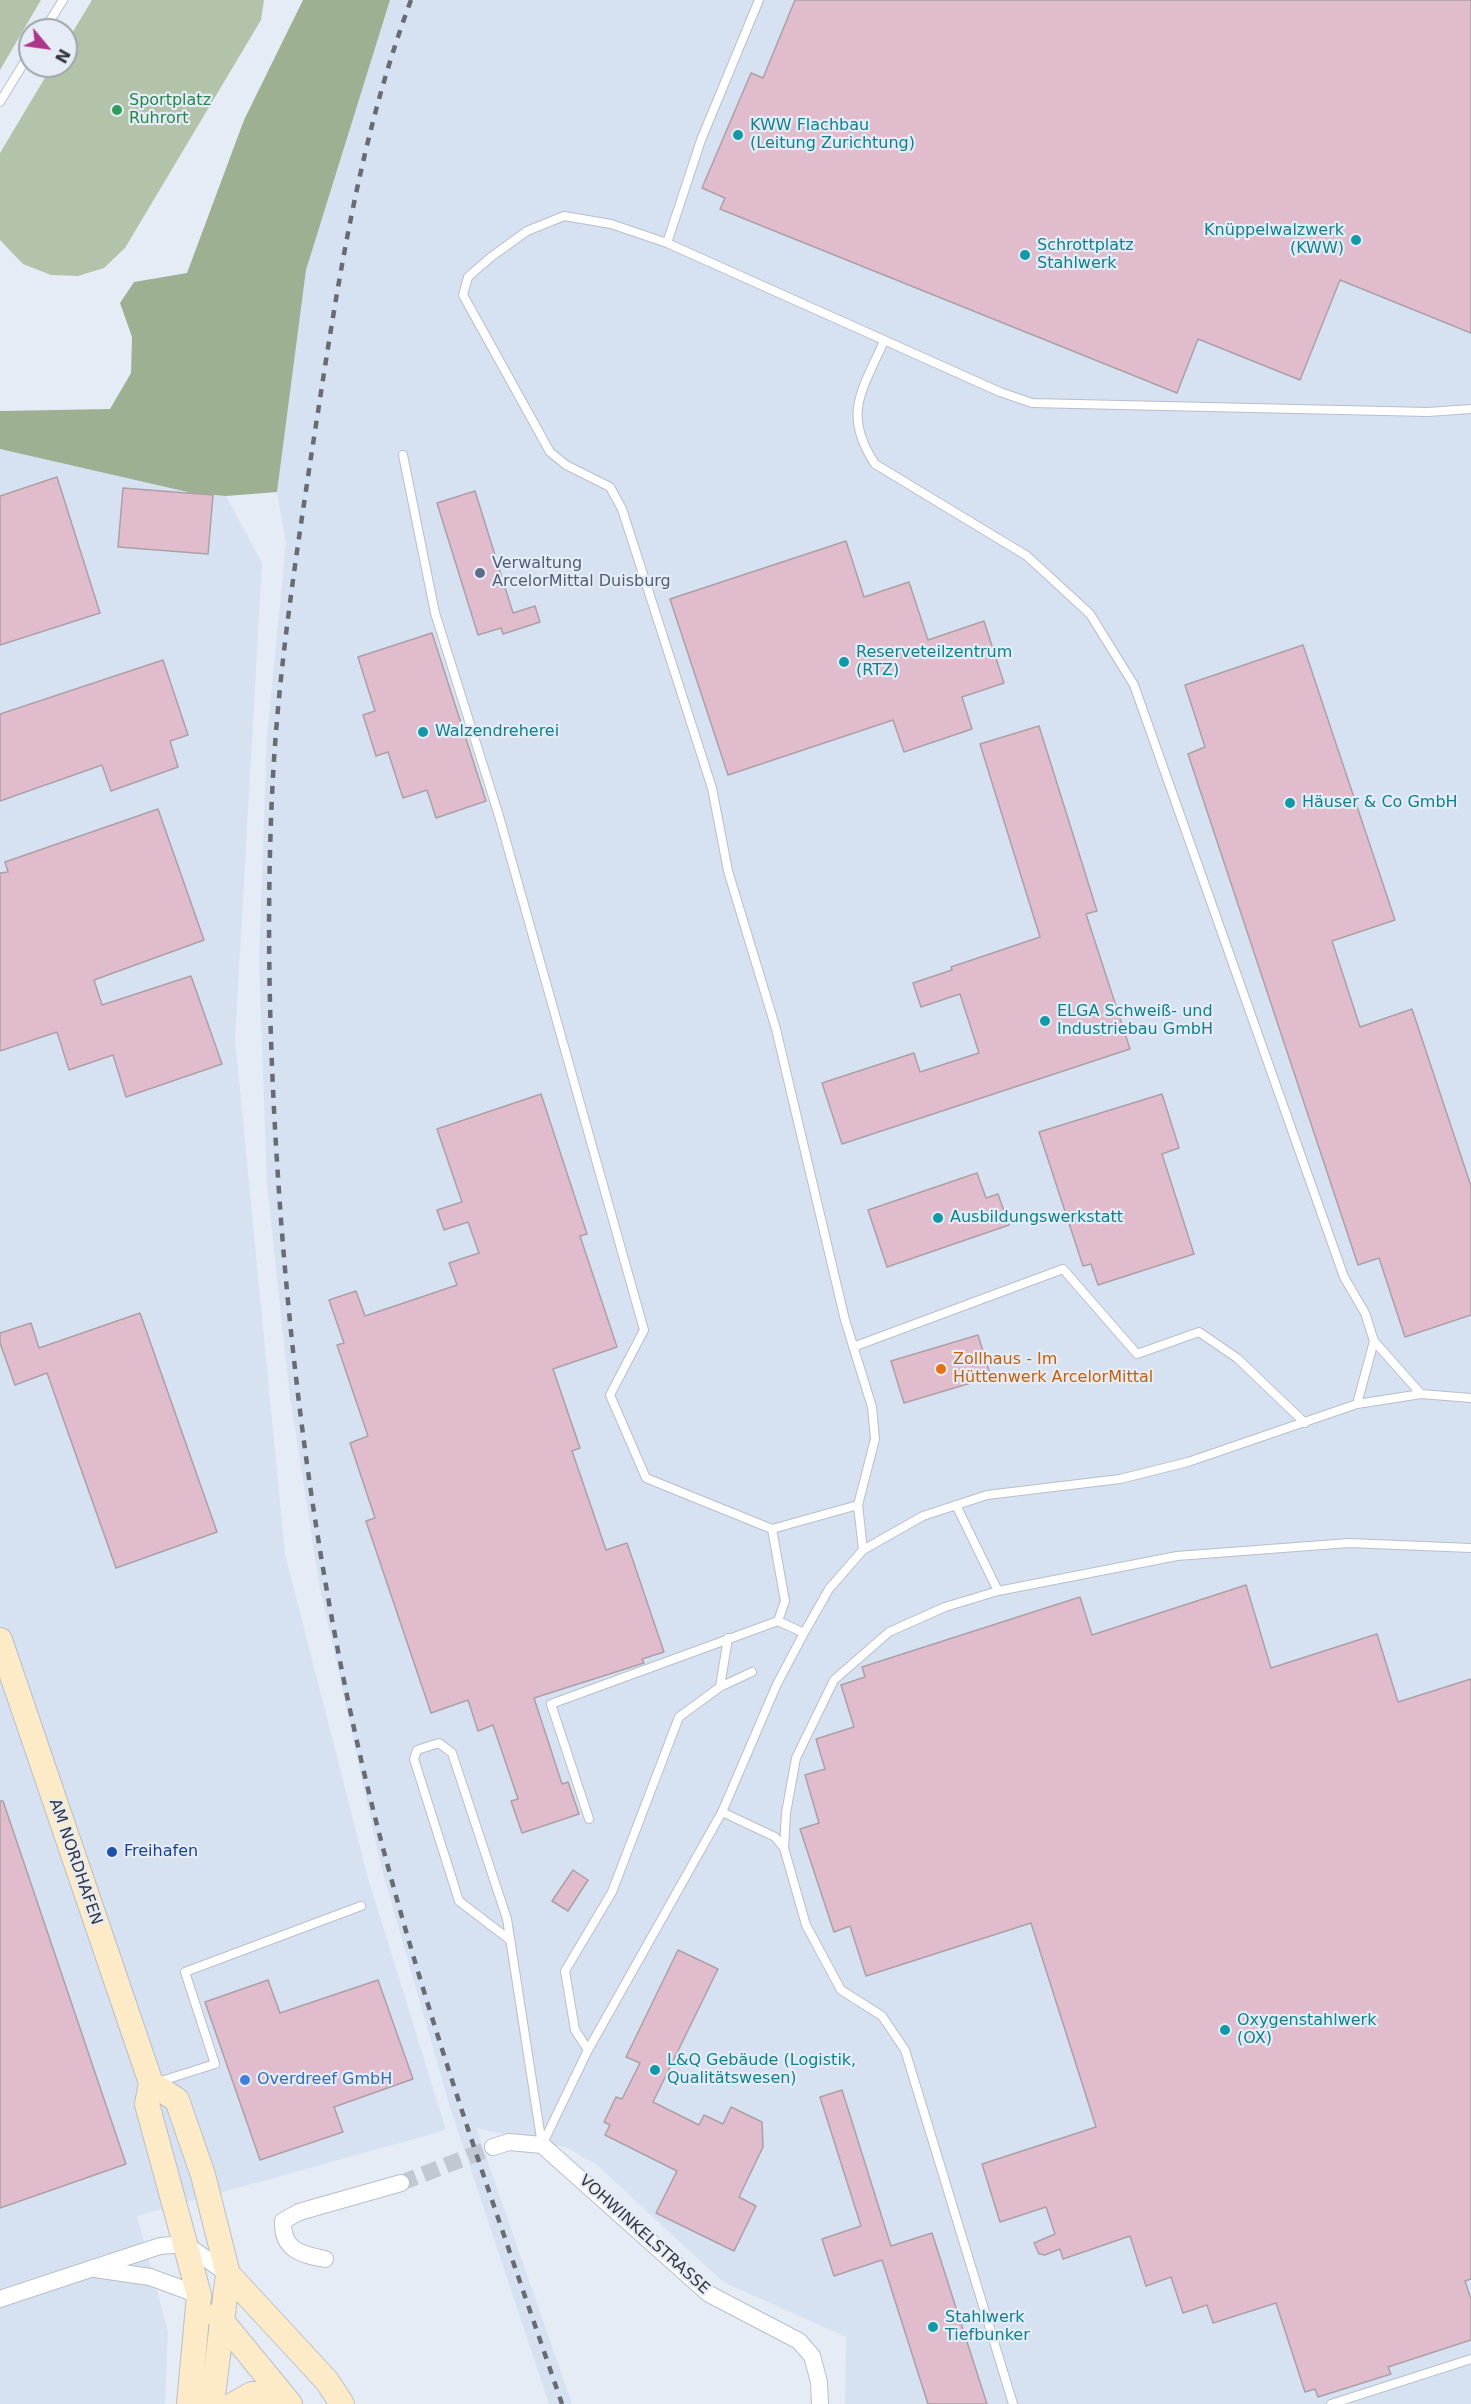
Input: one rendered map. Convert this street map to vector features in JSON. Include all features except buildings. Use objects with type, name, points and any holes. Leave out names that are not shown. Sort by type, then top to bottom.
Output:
[{"type":"main road","name":"AM NORDHAFEN","points":[[0,1640],[151,2083],[147,2104],[199,2295],[189,2404]]},
{"type":"main road","points":[[151,2083],[177,2100],[203,2175],[228,2274],[212,2404]]},
{"type":"main road","points":[[228,2274],[320,2373],[342,2404]]},
{"type":"main road","points":[[199,2295],[222,2320],[284,2399]]},
{"type":"main road","points":[[234,2404],[252,2394],[284,2399]]},
{"type":"street","points":[[493,2147],[509,2142],[542,2145]]},
{"type":"street","name":"VOHWINKELSTRASSE","points":[[542,2145],[709,2294],[799,2341],[812,2356],[819,2382],[820,2404]]},
{"type":"street","points":[[325,2259],[304,2255],[288,2245],[283,2231],[283,2221],[299,2212],[401,2183]]},
{"type":"street","points":[[0,2299],[160,2246],[184,2244],[228,2274]]},
{"type":"street","points":[[91,2269],[150,2277],[199,2295]]},
{"type":"lane","points":[[52,18],[63,0]]},
{"type":"lane","points":[[667,243],[701,140],[759,0]]},
{"type":"lane","points":[[0,102],[18,73]]},
{"type":"lane","points":[[863,1550],[858,1505],[875,1439],[872,1407],[853,1347],[815,1199],[776,1029],[728,871],[712,788],[622,509],[610,487],[566,465],[550,452],[463,295],[468,277],[527,231],[564,216],[611,224],[667,243],[1000,393],[1032,403],[1428,412],[1471,409]]},
{"type":"lane","points":[[884,341],[865,384],[856,417],[861,443],[875,464],[1027,556],[1090,614],[1134,685],[1344,1277],[1365,1313],[1374,1341],[1421,1394]]},
{"type":"lane","points":[[403,455],[435,613],[499,816],[644,1330],[610,1395],[646,1478],[772,1529],[858,1505]]},
{"type":"lane","points":[[853,1347],[1064,1269],[1137,1354],[1199,1332],[1237,1358],[1305,1423]]},
{"type":"lane","points":[[1357,1404],[1374,1341]]},
{"type":"lane","points":[[542,2145],[588,2050],[722,1812],[772,1694],[804,1633],[829,1589],[863,1550],[923,1516],[987,1495],[1120,1479],[1188,1462],[1357,1404],[1421,1394],[1471,1398]]},
{"type":"lane","points":[[956,1505],[998,1591]]},
{"type":"lane","points":[[772,1529],[785,1601],[778,1621]]},
{"type":"lane","points":[[1013,2404],[905,2050],[882,2016],[841,1990],[806,1925],[784,1848],[786,1813],[796,1758],[834,1680],[889,1632],[945,1607],[998,1591],[1177,1556],[1349,1543],[1471,1548]]},
{"type":"lane","points":[[589,1819],[551,1704],[778,1621],[804,1633]]},
{"type":"lane","points":[[720,1687],[728,1638]]},
{"type":"lane","points":[[588,2050],[575,2030],[565,1971],[612,1892],[679,1717],[720,1687],[752,1672]]},
{"type":"lane","points":[[510,1940],[459,1901],[414,1760],[417,1750],[439,1743],[452,1753],[507,1919],[542,2145]]},
{"type":"lane","points":[[722,1812],[775,1837],[784,1848]]},
{"type":"lane","points":[[151,2083],[186,2075],[215,2064],[185,1972],[361,1906]]},
{"type":"lane","points":[[1330,2404],[1471,2359]]},
{"type":"shaded area","points":[[390,0],[1471,0],[1471,2404],[845,2404],[846,2337],[723,2282],[598,2166],[568,2148],[476,2128],[572,2404],[549,2404],[449,2104],[380,1862],[319,1583],[289,1390],[267,1184],[259,961],[267,737],[286,543],[277,492],[306,270]]},
{"type":"shaded area","points":[[0,449],[192,493],[226,496],[262,563],[235,1039],[285,1554],[368,1878],[446,2130],[137,2216],[168,2332],[165,2404],[0,2404]]},
{"type":"green space","points":[[0,0],[41,0],[30,18],[18,18],[18,39],[0,70]]},
{"type":"green space","name":"Sportplatz Ruhrort","points":[[92,0],[264,0],[261,20],[125,248],[104,268],[78,276],[51,275],[23,264],[0,240],[0,153],[45,78],[78,78],[78,23]]},
{"type":"green space","points":[[303,0],[390,0],[306,270],[277,492],[226,496],[192,493],[0,449],[0,411],[110,409],[131,373],[132,337],[120,303],[134,282],[187,273],[244,120]]},
{"type":"tunnel","points":[[401,2183],[493,2147]]},
{"type":"railway","points":[[411,0],[376,112],[349,226],[311,457],[283,656],[273,776],[269,887],[270,998],[277,1164],[287,1289],[302,1427],[334,1632],[363,1768],[383,1849],[429,2009],[562,2404]]},
{"type":"place","name":"Sportplatz Ruhrort","points":[[117,110]]},
{"type":"place","name":"KWW Flachbau (Leitung Zurichtung)","points":[[738,135]]},
{"type":"place","name":"Knüppelwalzwerk (KWW)","points":[[1356,240]]},
{"type":"place","name":"Schrottplatz Stahlwerk","points":[[1025,255]]},
{"type":"place","name":"Verwaltung ArcelorMittal Duisburg","points":[[480,573]]},
{"type":"place","name":"Reserveteilzentrum (RTZ)","points":[[844,662]]},
{"type":"place","name":"Walzendreherei","points":[[423,732]]},
{"type":"place","name":"Häuser & Co GmbH","points":[[1290,803]]},
{"type":"place","name":"ELGA Schweiß- und Industriebau GmbH","points":[[1045,1021]]},
{"type":"place","name":"Ausbildungswerkstatt","points":[[938,1218]]},
{"type":"place","name":"Zollhaus - Im Hüttenwerk ArcelorMittal","points":[[941,1369]]},
{"type":"place","name":"Freihafen","points":[[112,1852]]},
{"type":"place","name":"Oxygenstahlwerk (OX)","points":[[1225,2030]]},
{"type":"place","name":"L&Q Gebäude (Logistik, Qualitätswesen)","points":[[655,2070]]},
{"type":"place","name":"Overdreef GmbH","points":[[245,2080]]},
{"type":"place","name":"Stahlwerk Tiefbunker","points":[[933,2327]]}]
